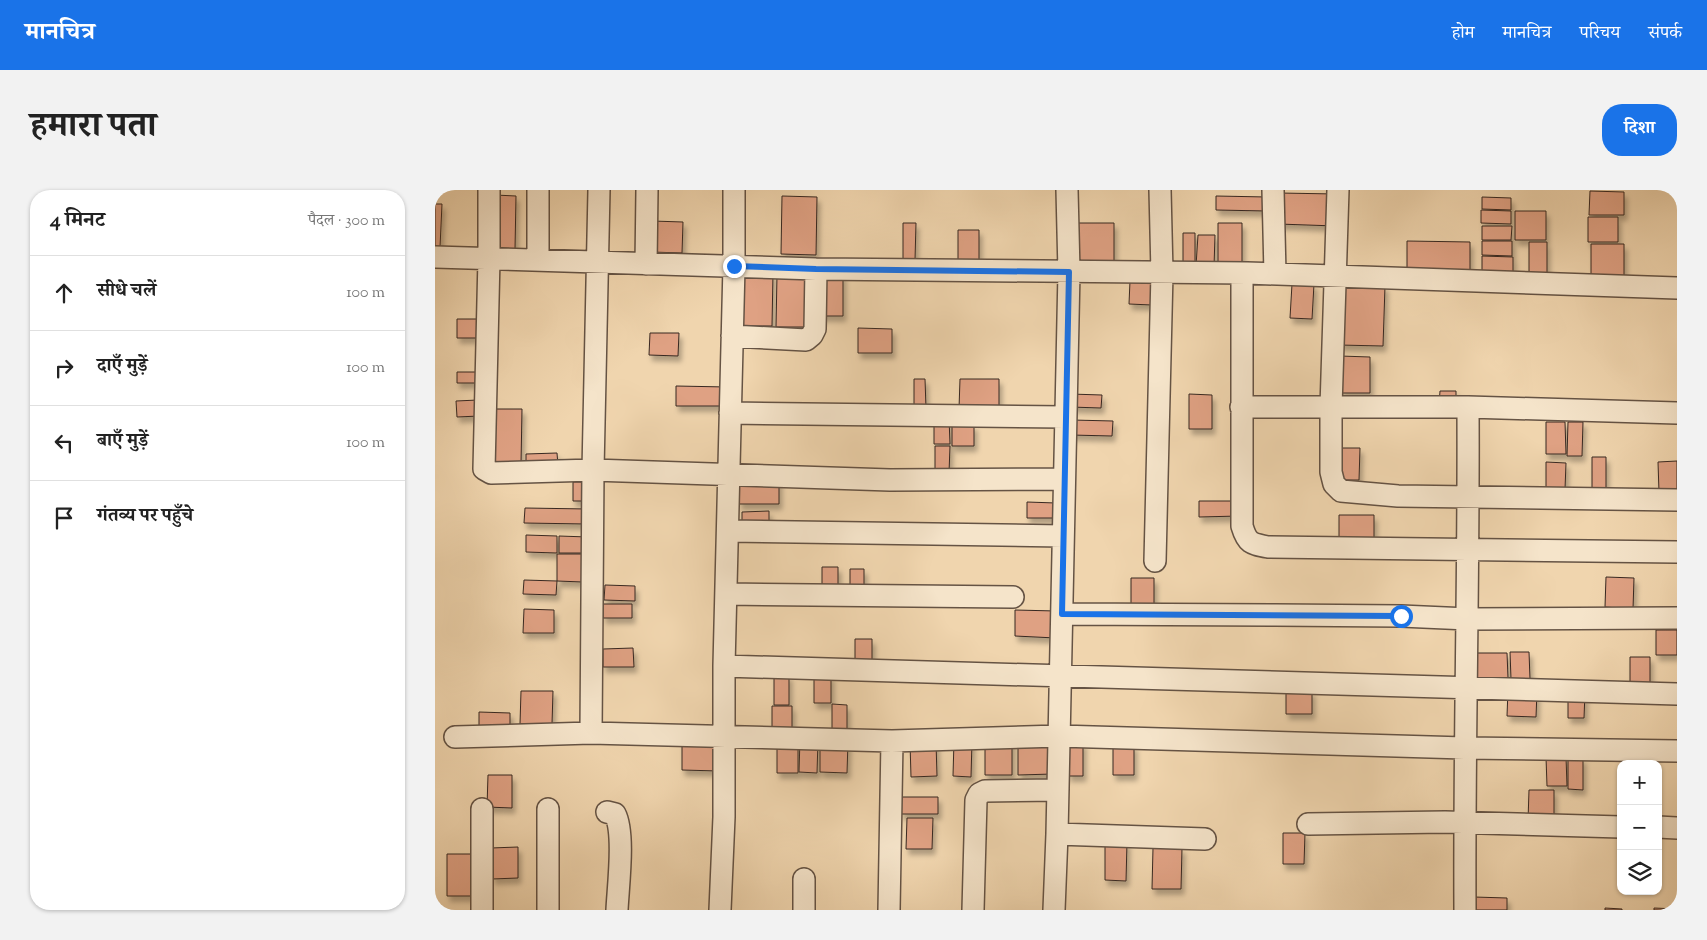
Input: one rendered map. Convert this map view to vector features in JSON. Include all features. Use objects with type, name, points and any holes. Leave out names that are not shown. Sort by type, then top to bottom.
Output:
[{"type":"street","points":[[489,190],[484,469],[491,474],[593,470],[890,480],[1064,479]]},
{"type":"street","points":[[538,190],[538,260]]},
{"type":"street","points":[[591,733],[593,470],[599,190]]},
{"type":"street","points":[[647,190],[647,264]]},
{"type":"street","points":[[720,910],[724,817],[724,666],[734,266],[734,190]]},
{"type":"street","points":[[1054,910],[1069,272],[1067,190]]},
{"type":"street","points":[[1155,561],[1162,273],[1160,190]]},
{"type":"street","points":[[1273,190],[1275,274]]},
{"type":"street","points":[[1339,190],[1331,407],[1331,472],[1334,484],[1341,491],[1398,496],[1677,500]]},
{"type":"street","points":[[435,257],[816,269],[1275,274],[1677,288]]},
{"type":"street","points":[[732,336],[807,340],[815,329],[816,269]]},
{"type":"street","points":[[1242,274],[1242,526],[1245,537],[1253,544],[1268,547],[1677,552]]},
{"type":"street","points":[[1241,407],[1468,407],[1677,413]]},
{"type":"street","points":[[1465,910],[1465,748],[1469,549],[1468,407]]},
{"type":"street","points":[[730,413],[1065,416]]},
{"type":"street","points":[[728,531],[1063,536]]},
{"type":"street","points":[[727,594],[1013,597]]},
{"type":"street","points":[[1062,614],[1401,616],[1468,619],[1677,618]]},
{"type":"street","points":[[724,666],[1677,694]]},
{"type":"street","points":[[455,737],[591,733],[892,741],[1059,736],[1465,748],[1677,751]]},
{"type":"street","points":[[889,910],[892,741]]},
{"type":"street","points":[[973,910],[976,800],[979,794],[985,791],[1058,790]]},
{"type":"street","points":[[482,809],[482,910]]},
{"type":"street","points":[[548,809],[548,910]]},
{"type":"street","points":[[607,812],[615,814],[619,827],[617,910]]},
{"type":"street","points":[[1308,824],[1445,822],[1617,827]]},
{"type":"street","points":[[1662,827],[1677,828]]},
{"type":"street","points":[[1057,834],[1205,839]]},
{"type":"street","points":[[804,879],[804,910]]},
{"type":"building","points":[[1590,191],[1624,192],[1624,215],[1589,215]]},
{"type":"building","points":[[1279,193],[1336,194],[1336,226],[1278,224]]},
{"type":"building","points":[[495,195],[516,196],[515,249],[494,248]]},
{"type":"building","points":[[782,196],[817,197],[816,255],[781,254]]},
{"type":"building","points":[[1216,196],[1267,197],[1267,211],[1216,210]]},
{"type":"building","points":[[1482,197],[1511,198],[1511,210],[1482,209]]},
{"type":"building","points":[[435,204],[442,204],[440,247],[435,246]]},
{"type":"building","points":[[1481,210],[1511,211],[1511,224],[1481,223]]},
{"type":"building","points":[[1515,211],[1546,211],[1546,240],[1515,240]]},
{"type":"building","points":[[1588,217],[1618,217],[1618,242],[1588,242]]},
{"type":"building","points":[[652,221],[683,222],[682,253],[651,252]]},
{"type":"building","points":[[903,223],[916,223],[915,260],[903,260]]},
{"type":"building","points":[[1077,223],[1114,223],[1114,264],[1077,264]]},
{"type":"building","points":[[1218,223],[1242,223],[1242,267],[1218,267]]},
{"type":"building","points":[[1482,226],[1512,226],[1511,240],[1482,240]]},
{"type":"building","points":[[958,230],[979,230],[979,261],[958,261]]},
{"type":"building","points":[[1183,233],[1195,233],[1195,267],[1183,267]]},
{"type":"building","points":[[1198,235],[1215,235],[1214,267],[1196,266]]},
{"type":"building","points":[[1407,241],[1470,242],[1470,273],[1407,272]]},
{"type":"building","points":[[1482,241],[1512,241],[1512,256],[1482,255]]},
{"type":"building","points":[[1529,242],[1547,242],[1547,273],[1529,273]]},
{"type":"building","points":[[1591,244],[1624,244],[1624,280],[1591,280]]},
{"type":"building","points":[[1482,256],[1513,257],[1513,273],[1482,273]]},
{"type":"building","points":[[736,273],[773,273],[772,326],[736,326]]},
{"type":"building","points":[[819,274],[843,274],[843,316],[819,316]]},
{"type":"building","points":[[777,275],[812,275],[811,327],[776,327]]},
{"type":"building","points":[[1130,281],[1153,282],[1152,305],[1129,304]]},
{"type":"building","points":[[1292,284],[1314,284],[1312,319],[1290,318]]},
{"type":"building","points":[[1341,285],[1385,286],[1383,346],[1339,345]]},
{"type":"building","points":[[457,319],[480,319],[480,338],[457,338]]},
{"type":"building","points":[[858,328],[892,329],[892,353],[858,353]]},
{"type":"building","points":[[650,333],[679,333],[678,356],[649,355]]},
{"type":"building","points":[[1340,356],[1370,357],[1370,393],[1340,393]]},
{"type":"building","points":[[457,372],[482,372],[482,383],[457,383]]},
{"type":"building","points":[[914,379],[925,379],[926,408],[914,408]]},
{"type":"building","points":[[960,379],[999,379],[999,409],[959,409]]},
{"type":"building","points":[[676,386],[727,387],[727,406],[676,406]]},
{"type":"building","points":[[1440,391],[1456,391],[1456,406],[1439,405]]},
{"type":"building","points":[[1070,394],[1102,395],[1101,408],[1070,407]]},
{"type":"building","points":[[1189,394],[1212,395],[1212,429],[1189,429]]},
{"type":"building","points":[[478,400],[479,416],[457,417],[456,401]]},
{"type":"building","points":[[489,409],[522,409],[521,464],[488,464]]},
{"type":"building","points":[[949,418],[950,444],[934,444],[934,419]]},
{"type":"building","points":[[1072,420],[1113,421],[1112,436],[1071,435]]},
{"type":"building","points":[[1546,422],[1565,422],[1566,454],[1546,454]]},
{"type":"building","points":[[1568,422],[1583,422],[1582,456],[1567,456]]},
{"type":"building","points":[[952,425],[974,425],[974,446],[952,446]]},
{"type":"building","points":[[935,446],[950,446],[949,473],[935,473]]},
{"type":"building","points":[[1342,448],[1360,448],[1359,480],[1341,480]]},
{"type":"building","points":[[557,453],[558,466],[526,467],[526,454]]},
{"type":"building","points":[[1592,457],[1606,457],[1606,488],[1592,488]]},
{"type":"building","points":[[1677,461],[1677,491],[1659,492],[1658,462]]},
{"type":"building","points":[[1546,462],[1566,463],[1565,489],[1546,489]]},
{"type":"building","points":[[739,477],[779,477],[779,504],[739,504]]},
{"type":"building","points":[[573,482],[591,482],[591,501],[573,501]]},
{"type":"building","points":[[1199,501],[1239,501],[1239,516],[1199,517]]},
{"type":"building","points":[[1027,502],[1056,503],[1055,518],[1027,518]]},
{"type":"building","points":[[525,508],[588,509],[587,524],[524,523]]},
{"type":"building","points":[[769,511],[769,528],[742,529],[742,512]]},
{"type":"building","points":[[1339,515],[1374,515],[1374,539],[1339,540]]},
{"type":"building","points":[[526,535],[557,536],[557,553],[526,552]]},
{"type":"building","points":[[559,536],[588,537],[588,553],[559,553]]},
{"type":"building","points":[[557,554],[584,554],[583,582],[557,581]]},
{"type":"building","points":[[822,567],[838,567],[838,594],[822,593]]},
{"type":"building","points":[[850,569],[864,569],[864,594],[850,594]]},
{"type":"building","points":[[1606,577],[1634,578],[1633,609],[1605,607]]},
{"type":"building","points":[[1131,578],[1154,578],[1154,609],[1131,609]]},
{"type":"building","points":[[524,580],[557,581],[556,595],[523,594]]},
{"type":"building","points":[[605,585],[635,586],[635,601],[604,600]]},
{"type":"building","points":[[603,604],[632,604],[632,618],[603,618]]},
{"type":"building","points":[[524,609],[554,610],[554,633],[523,633]]},
{"type":"building","points":[[1015,610],[1056,611],[1056,638],[1015,636]]},
{"type":"building","points":[[1656,630],[1677,630],[1677,655],[1656,655]]},
{"type":"building","points":[[855,639],[872,639],[872,665],[855,665]]},
{"type":"building","points":[[633,648],[634,667],[603,667],[603,649]]},
{"type":"building","points":[[1510,652],[1529,652],[1530,679],[1511,679]]},
{"type":"building","points":[[1471,653],[1507,653],[1508,678],[1472,678]]},
{"type":"building","points":[[1630,657],[1650,657],[1650,683],[1630,682]]},
{"type":"building","points":[[774,675],[789,675],[789,705],[774,705]]},
{"type":"building","points":[[814,675],[831,675],[831,703],[814,703]]},
{"type":"building","points":[[1286,690],[1312,691],[1312,714],[1286,714]]},
{"type":"building","points":[[1508,690],[1537,691],[1536,717],[1507,716]]},
{"type":"building","points":[[521,691],[553,691],[552,724],[520,724]]},
{"type":"building","points":[[1568,692],[1585,692],[1584,718],[1568,718]]},
{"type":"building","points":[[832,704],[847,705],[847,735],[832,734]]},
{"type":"building","points":[[772,706],[792,706],[792,731],[772,731]]},
{"type":"building","points":[[479,712],[510,713],[510,728],[479,728]]},
{"type":"building","points":[[682,736],[720,736],[719,771],[682,770]]},
{"type":"building","points":[[777,739],[798,739],[798,773],[777,773]]},
{"type":"building","points":[[800,739],[818,740],[817,773],[799,772]]},
{"type":"building","points":[[985,740],[1012,740],[1012,775],[985,775]]},
{"type":"building","points":[[820,741],[848,741],[847,773],[820,772]]},
{"type":"building","points":[[954,741],[972,741],[971,777],[953,776]]},
{"type":"building","points":[[910,742],[936,742],[937,776],[911,777]]},
{"type":"building","points":[[1018,742],[1052,742],[1053,774],[1018,775]]},
{"type":"building","points":[[1067,742],[1083,742],[1083,776],[1068,776]]},
{"type":"building","points":[[1113,745],[1134,745],[1134,775],[1113,775]]},
{"type":"building","points":[[1546,757],[1566,757],[1567,786],[1547,786]]},
{"type":"building","points":[[1568,757],[1583,758],[1583,790],[1568,789]]},
{"type":"building","points":[[488,775],[512,775],[512,808],[487,807]]},
{"type":"building","points":[[1529,790],[1554,790],[1554,822],[1528,821]]},
{"type":"building","points":[[901,797],[938,797],[938,814],[901,814]]},
{"type":"building","points":[[907,818],[933,818],[932,849],[906,849]]},
{"type":"building","points":[[1283,833],[1305,833],[1304,864],[1283,864]]},
{"type":"building","points":[[1105,841],[1127,842],[1126,881],[1105,880]]},
{"type":"building","points":[[518,847],[518,878],[492,879],[491,848]]},
{"type":"building","points":[[1153,848],[1182,848],[1181,889],[1152,889]]},
{"type":"building","points":[[447,854],[479,854],[479,896],[447,896]]},
{"type":"building","points":[[1474,897],[1507,898],[1507,910],[1474,910]]},
{"type":"building","points":[[1605,908],[1622,909],[1622,910],[1605,910]]},
{"type":"building","points":[[1654,908],[1677,909],[1677,910],[1654,910]]},
{"type":"route","points":[[734,266],[816,269],[1069,272],[1062,614],[1401,616]]}]
